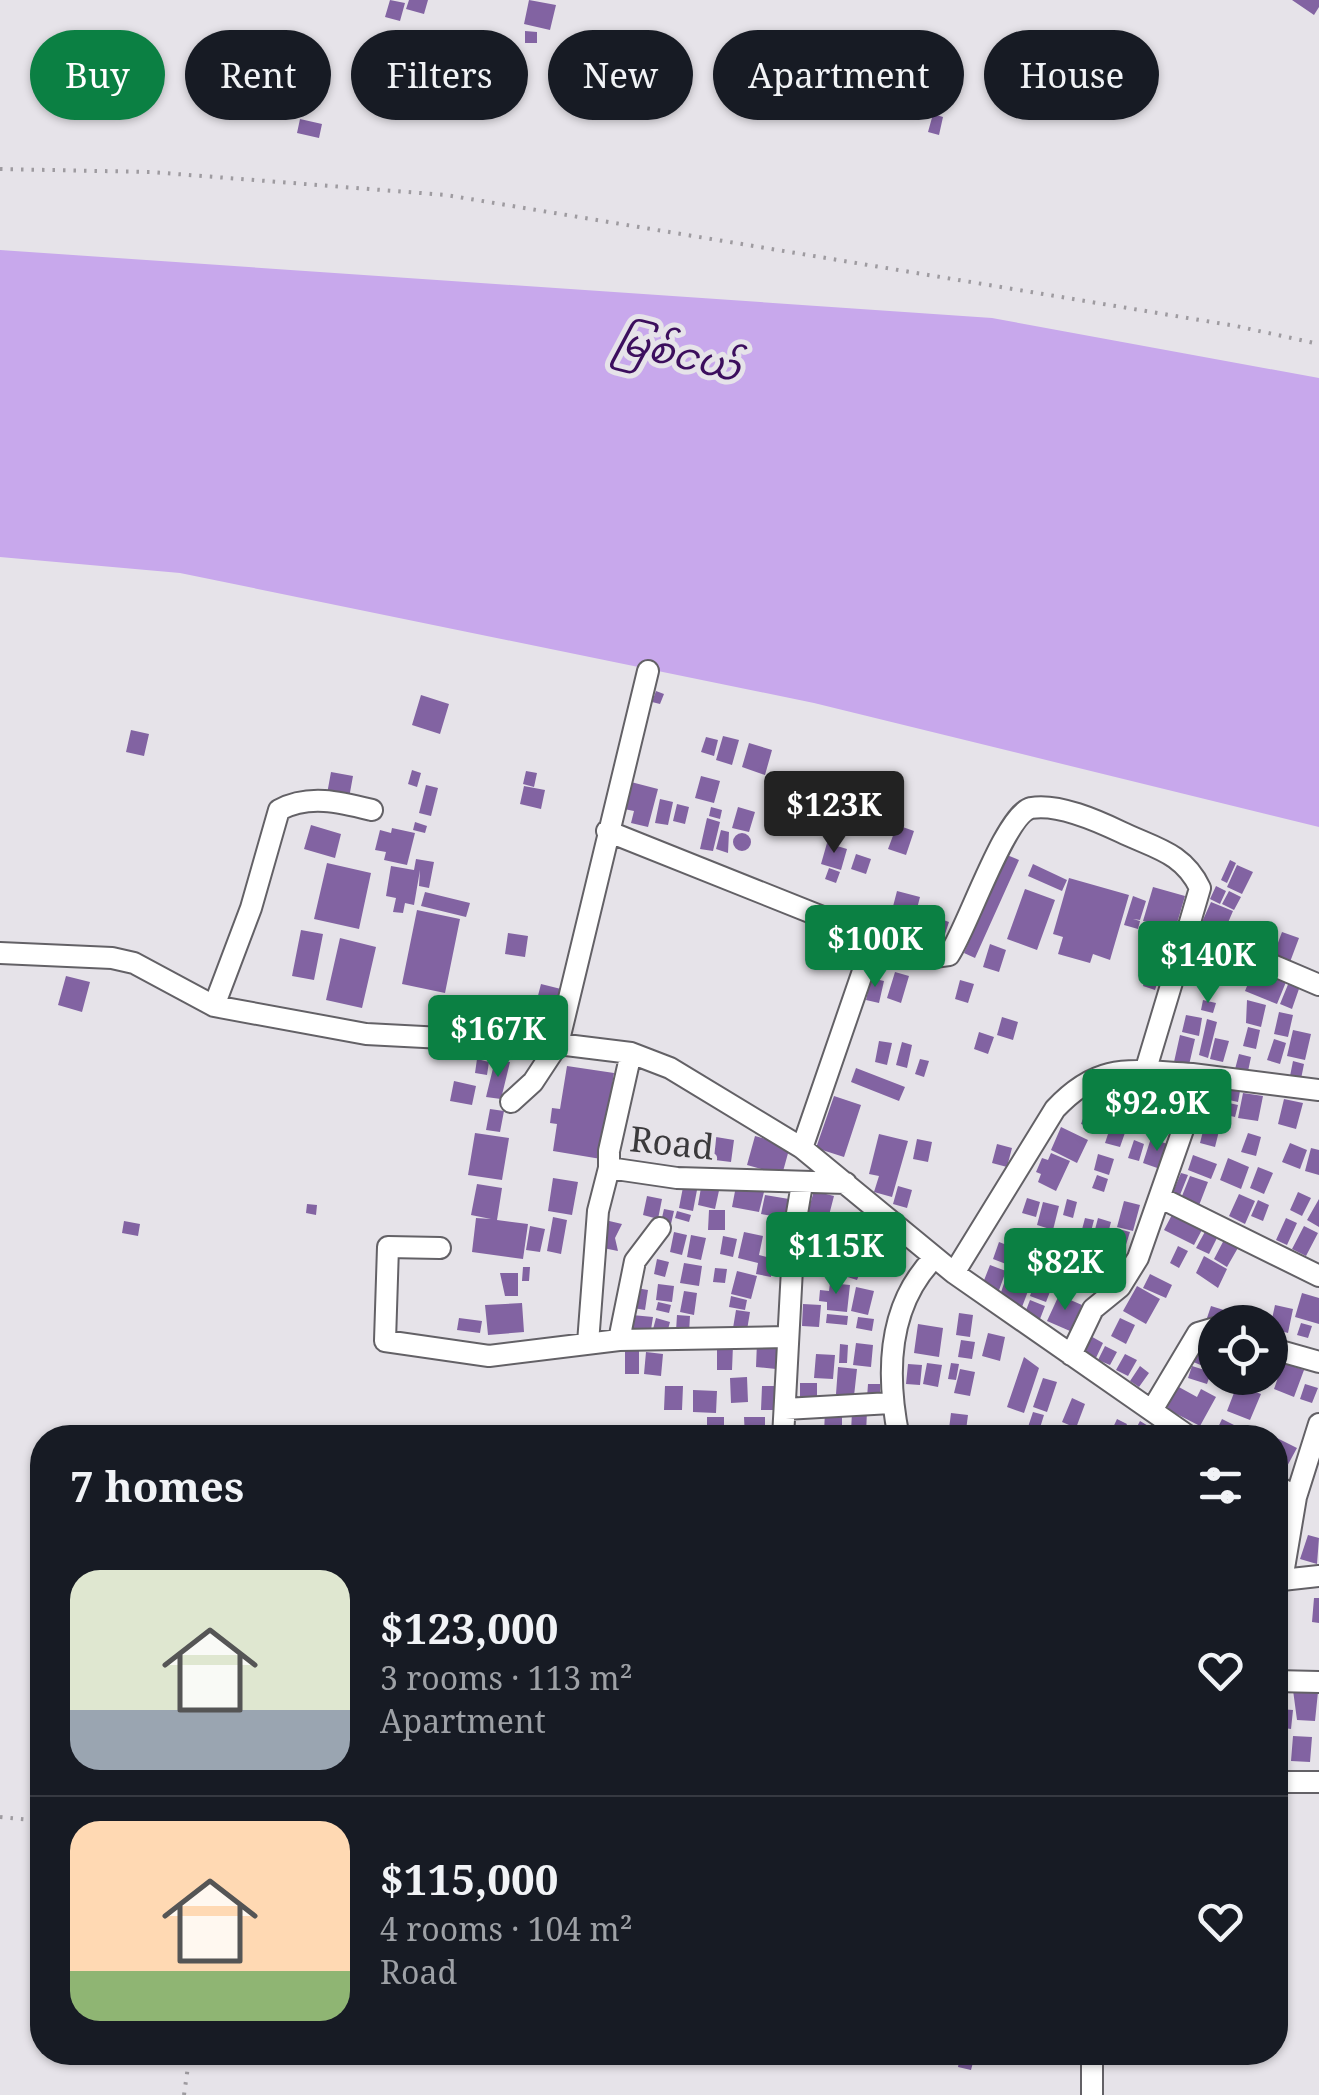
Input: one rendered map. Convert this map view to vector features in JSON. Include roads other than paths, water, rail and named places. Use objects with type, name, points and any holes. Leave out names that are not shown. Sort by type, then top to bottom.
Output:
[{"type":"street","points":[[512,1102],[533,1082],[558,1044],[648,671]]},
{"type":"street","points":[[214,1006],[240,940],[279,810],[296,801],[320,800],[372,810]]},
{"type":"street","points":[[608,831],[880,940],[934,957],[950,956],[1005,838],[1018,816],[1030,808],[1103,823],[1174,853],[1200,888],[1145,1072]]},
{"type":"street","points":[[1188,929],[1319,985]]},
{"type":"street","points":[[802,1148],[866,956],[873,942],[880,940]]},
{"type":"street","points":[[0,953],[134,963],[214,1006],[366,1034],[558,1044],[631,1054],[670,1068],[802,1148],[954,1273],[1173,1425]]},
{"type":"street","name":"Road","points":[[631,1054],[609,1151],[609,1168],[676,1178],[846,1183]]},
{"type":"street","points":[[954,1273],[1064,1099],[1099,1074],[1192,1074],[1319,1090]]},
{"type":"street","points":[[1071,1355],[1093,1310],[1120,1287],[1138,1258],[1186,1121],[1192,1074]]},
{"type":"street","points":[[588,1342],[598,1210],[609,1168]]},
{"type":"street","points":[[784,1425],[794,1231],[802,1184]]},
{"type":"street","points":[[1161,1198],[1319,1276]]},
{"type":"street","points":[[619,1340],[635,1262],[660,1228]]},
{"type":"street","points":[[440,1248],[388,1247],[385,1340],[488,1356],[619,1340],[787,1338]]},
{"type":"street","points":[[897,1425],[891,1403],[890,1355],[903,1308],[918,1274],[934,1258]]},
{"type":"street","points":[[1152,1410],[1198,1333]]},
{"type":"street","points":[[1288,1353],[1319,1362]]},
{"type":"street","points":[[785,1409],[891,1403]]},
{"type":"street","points":[[1288,1534],[1319,1424]]},
{"type":"street","points":[[1288,1492],[1296,1497]]},
{"type":"street","points":[[1288,1579],[1319,1576]]},
{"type":"street","points":[[1288,1681],[1319,1682]]},
{"type":"street","points":[[1288,1782],[1319,1782]]},
{"type":"street","points":[[1092,2065],[1092,2095]]},
{"type":"water","name":"မြစ်ငယ်","points":[[0,250],[992,318],[1319,378],[1319,827],[814,703],[180,573],[0,557]]}]
